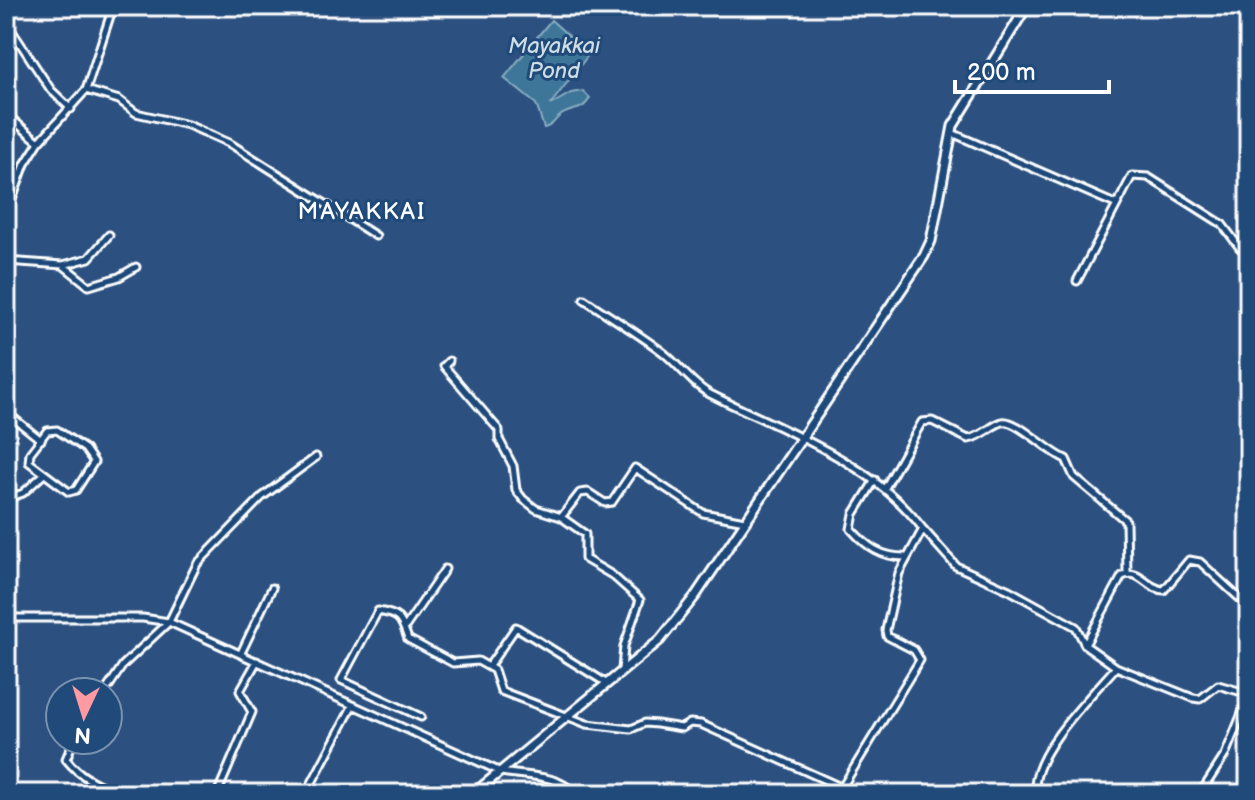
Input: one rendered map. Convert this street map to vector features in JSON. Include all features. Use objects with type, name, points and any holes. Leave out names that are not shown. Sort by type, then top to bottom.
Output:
[{"type":"street","points":[[6,216],[25,164],[39,142],[86,90],[111,13],[109,6]]},
{"type":"street","points":[[477,792],[660,640],[676,622],[924,256],[931,241],[951,133],[1027,6]]},
{"type":"street","points":[[6,22],[44,75],[51,90],[71,109]]},
{"type":"street","points":[[86,90],[119,100],[136,113],[188,125],[229,143],[376,236]]},
{"type":"street","points":[[6,114],[39,142]]},
{"type":"street","points":[[951,133],[1116,204]]},
{"type":"street","points":[[1077,281],[1132,176],[1148,177],[1222,224],[1240,248],[1249,251]]},
{"type":"street","points":[[6,261],[63,265],[89,258],[109,235]]},
{"type":"street","points":[[63,265],[89,286],[119,277],[136,267]]},
{"type":"street","points":[[584,299],[660,350],[707,393],[844,459],[875,480],[902,502],[956,566],[1009,590],[1076,627],[1085,645],[1116,667],[1193,698],[1200,699],[1218,685],[1249,695],[1225,755],[1200,794]]},
{"type":"street","points":[[449,361],[444,366],[458,386],[499,430],[499,439],[513,466],[516,490],[523,499],[536,509],[561,517],[585,534],[585,559],[612,575],[640,600],[624,646],[622,670]]},
{"type":"street","points":[[6,412],[41,440]]},
{"type":"street","points":[[885,488],[922,422],[932,421],[968,439],[1003,422],[1015,423],[1054,455],[1066,459],[1074,477],[1126,521],[1127,573]]},
{"type":"street","points":[[57,430],[85,449],[94,462],[76,490],[69,492],[29,462],[30,453],[41,440],[47,431],[57,430]]},
{"type":"street","points":[[116,676],[123,665],[169,622],[197,564],[262,497],[316,457]]},
{"type":"street","points":[[561,517],[580,493],[588,492],[605,503],[612,502],[635,468],[703,513],[745,521]]},
{"type":"street","points":[[6,499],[23,493],[43,475]]},
{"type":"street","points":[[875,480],[854,514],[851,529],[867,547],[892,557],[905,557]]},
{"type":"street","points":[[838,794],[920,660],[914,650],[887,636],[886,630],[905,557],[923,529]]},
{"type":"street","points":[[1085,645],[1122,576],[1127,573],[1136,574],[1155,590],[1164,590],[1189,560],[1200,562],[1249,607]]},
{"type":"street","points":[[406,627],[445,569]]},
{"type":"street","points":[[241,653],[272,588]]},
{"type":"street","points":[[421,717],[341,680],[376,612],[398,617],[406,627],[408,639],[453,663],[470,659],[489,666],[498,676],[497,687],[501,691],[564,718],[631,729],[645,723],[682,728],[690,723],[701,724],[856,794]]},
{"type":"street","points":[[6,618],[143,618],[169,622],[501,772],[549,777],[565,783],[576,794]]},
{"type":"street","points":[[489,666],[516,627],[606,683]]},
{"type":"street","points":[[217,794],[252,712],[240,691],[257,661]]},
{"type":"street","points":[[1043,794],[1035,786],[1036,779],[1059,735],[1078,707],[1116,667]]},
{"type":"street","points":[[306,794],[353,705]]},
{"type":"street","points":[[67,756],[66,759],[75,770],[97,785],[122,794]]},
{"type":"water","name":"Mayakkai Pond","points":[[551,20],[589,54],[550,105],[571,93],[583,91],[590,98],[584,106],[564,113],[544,128],[536,104],[504,78]]},
{"type":"district","name":"MAYAKKAI","points":[[362,211]]}]
